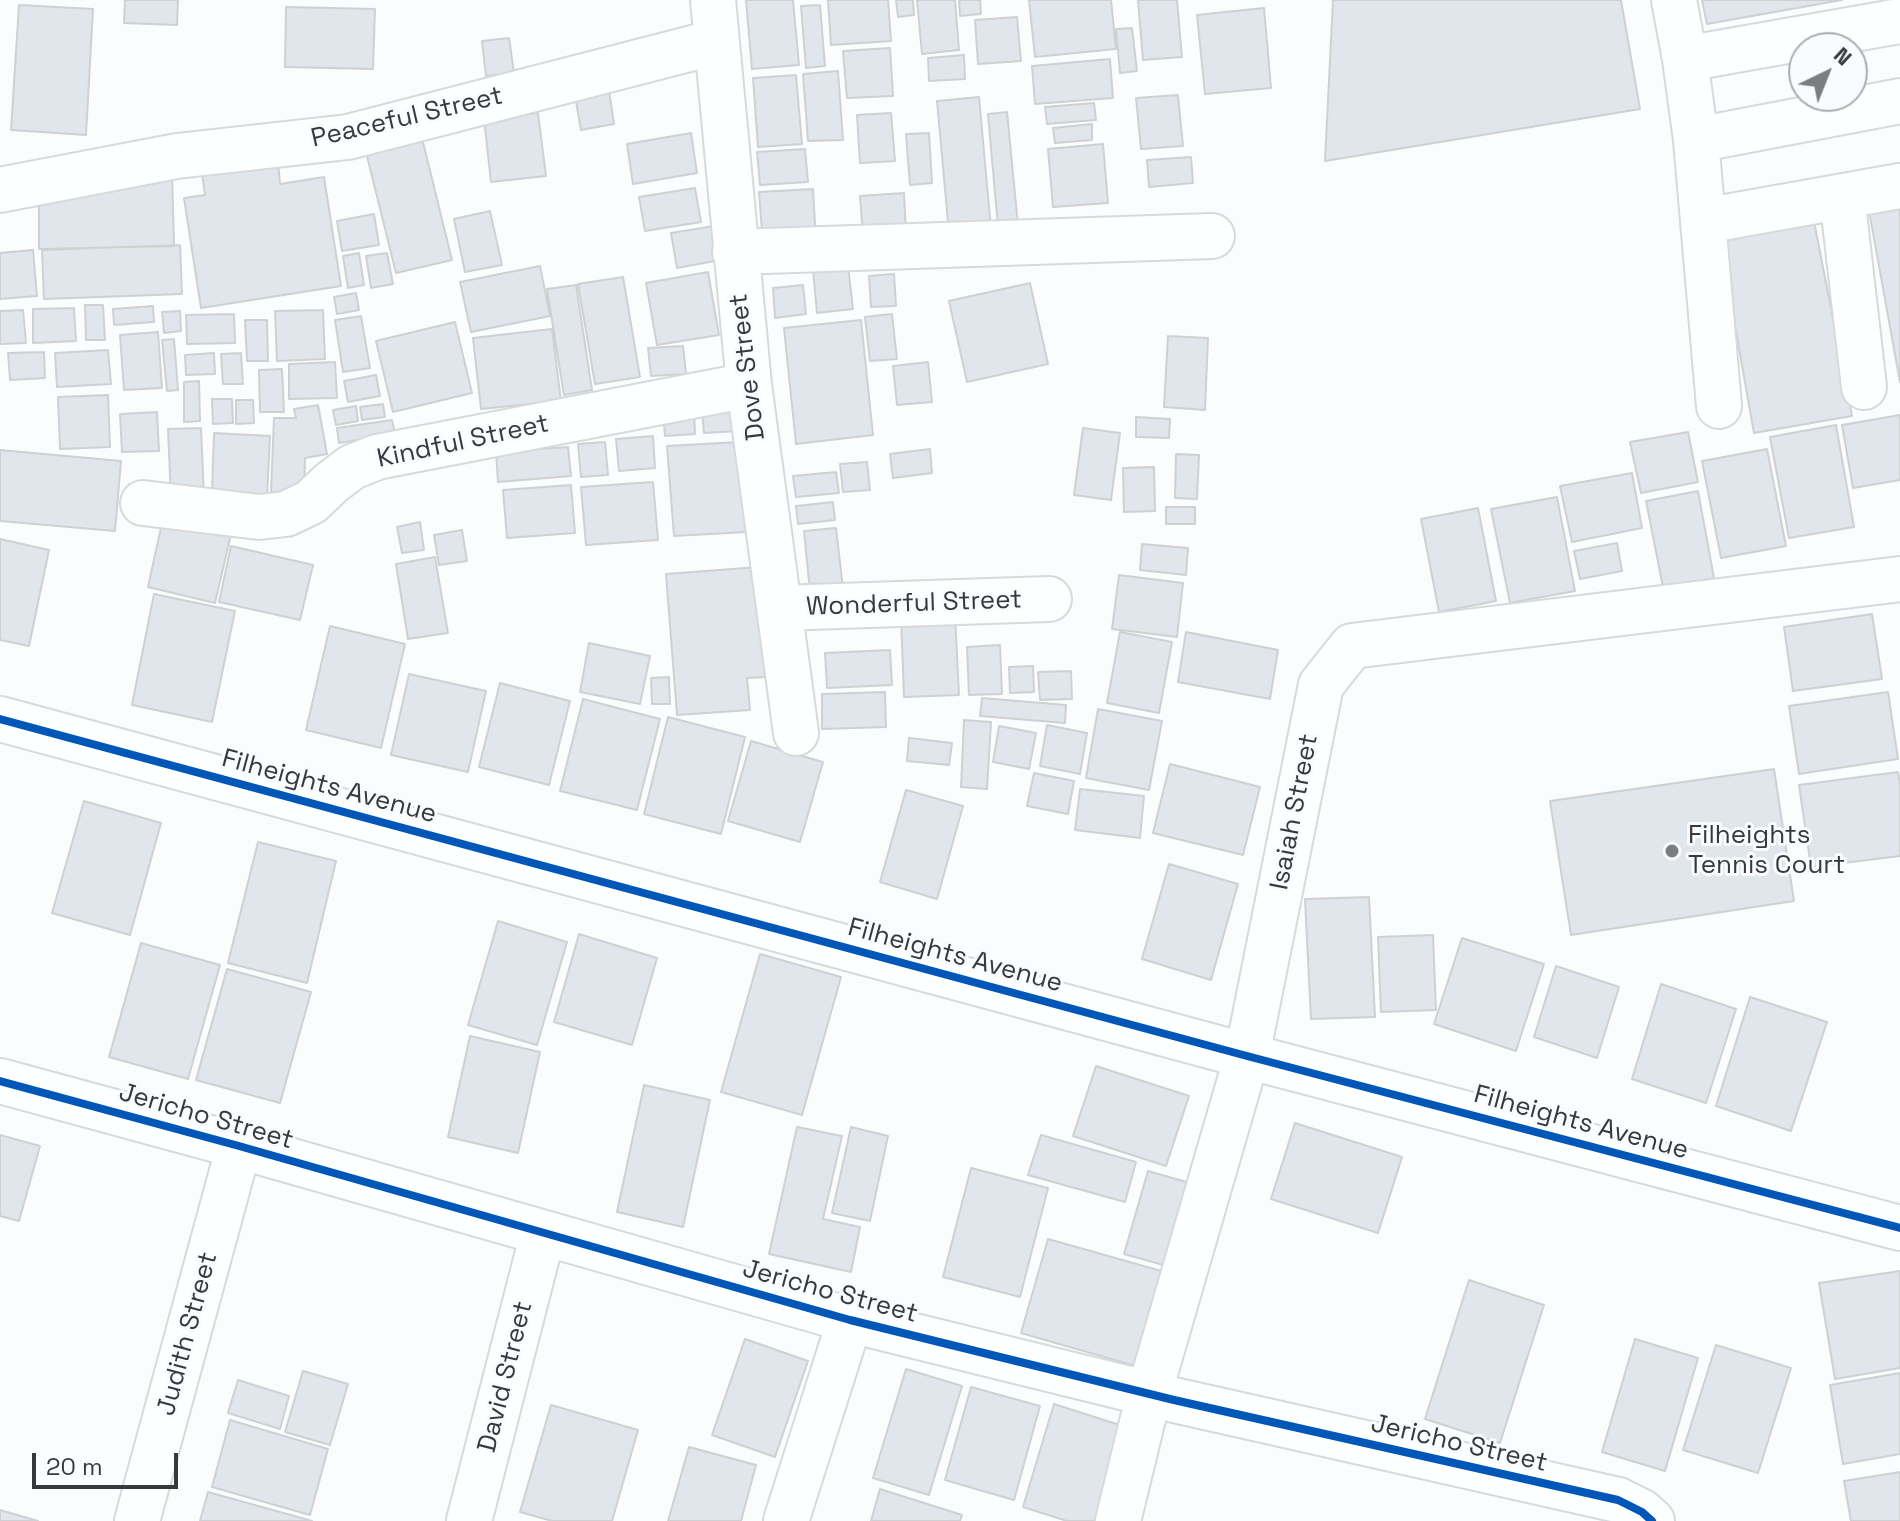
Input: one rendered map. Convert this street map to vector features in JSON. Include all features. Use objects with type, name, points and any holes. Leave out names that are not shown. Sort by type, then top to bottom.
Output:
[{"type":"street","points":[[1674,0],[1696,140],[1719,406]]},
{"type":"street","name":"Peaceful Street","points":[[0,190],[177,156],[348,137],[715,21]]},
{"type":"street","name":"Dove Street","points":[[715,21],[749,385],[796,733]]},
{"type":"street","points":[[1685,59],[1900,21]]},
{"type":"street","points":[[1696,140],[1900,101]]},
{"type":"street","points":[[1704,221],[1900,186]]},
{"type":"street","points":[[1842,196],[1864,387]]},
{"type":"street","points":[[735,252],[1212,236]]},
{"type":"street","name":"Kindful Street","points":[[143,503],[259,517],[286,514],[311,502],[352,467],[377,457],[749,385]]},
{"type":"street","name":"Isaiah Street","points":[[1118,1521],[1149,1394],[1247,1056],[1321,685],[1352,646],[1900,579]]},
{"type":"street","name":"Wonderful Street","points":[[779,608],[1049,599]]},
{"type":"street","name":"Filheights Avenue","points":[[0,719],[1247,1056],[1900,1228]]},
{"type":"street","name":"Jericho Street","points":[[0,1081],[850,1320],[1149,1394],[1618,1500],[1642,1512],[1652,1521]]},
{"type":"street","name":"Judith Street","points":[[137,1521],[239,1146]]},
{"type":"street","name":"David Street","points":[[469,1521],[543,1233]]},
{"type":"street","points":[[786,1521],[850,1320]]},
{"type":"building","points":[[125,0],[178,0],[177,25],[124,23]]},
{"type":"building","points":[[746,0],[793,0],[799,65],[752,69]]},
{"type":"building","points":[[828,0],[888,0],[891,41],[831,45]]},
{"type":"building","points":[[896,0],[913,0],[914,15],[898,17]]},
{"type":"building","points":[[917,0],[955,0],[959,50],[922,54]]},
{"type":"building","points":[[959,0],[980,0],[981,14],[960,16]]},
{"type":"building","points":[[1029,0],[1111,0],[1116,49],[1035,57]]},
{"type":"building","points":[[1138,0],[1177,0],[1182,57],[1143,60]]},
{"type":"building","points":[[1333,0],[1621,0],[1640,109],[1325,161]]},
{"type":"building","points":[[1702,0],[1842,0],[1707,24]]},
{"type":"building","points":[[19,5],[93,9],[86,135],[11,130]]},
{"type":"building","points":[[820,5],[825,66],[806,68],[801,6]]},
{"type":"building","points":[[286,7],[375,9],[373,69],[285,67]]},
{"type":"building","points":[[1264,8],[1271,88],[1205,94],[1197,15]]},
{"type":"building","points":[[1017,17],[1021,61],[978,64],[975,20]]},
{"type":"building","points":[[1132,28],[1137,71],[1120,73],[1116,29]]},
{"type":"building","points":[[509,38],[514,73],[486,76],[482,41]]},
{"type":"building","points":[[890,48],[893,96],[847,98],[843,51]]},
{"type":"building","points":[[964,55],[965,79],[929,81],[928,58]]},
{"type":"building","points":[[1110,59],[1113,98],[1035,104],[1032,66]]},
{"type":"building","points":[[838,71],[843,140],[808,141],[803,74]]},
{"type":"building","points":[[796,75],[802,144],[758,147],[753,78]]},
{"type":"building","points":[[608,84],[614,124],[581,130],[574,90]]},
{"type":"building","points":[[1178,95],[1183,146],[1141,149],[1136,98]]},
{"type":"building","points":[[979,97],[991,229],[949,233],[937,101]]},
{"type":"building","points":[[1094,103],[1096,120],[1047,124],[1045,107]]},
{"type":"building","points":[[1007,112],[1018,225],[998,227],[988,114]]},
{"type":"building","points":[[538,113],[546,176],[491,182],[484,119]]},
{"type":"building","points":[[891,113],[895,161],[860,163],[857,115]]},
{"type":"building","points":[[1092,124],[1092,140],[1055,143],[1053,128]]},
{"type":"building","points":[[691,133],[697,173],[633,184],[627,144]]},
{"type":"building","points":[[929,133],[932,183],[910,185],[906,134]]},
{"type":"building","points":[[421,134],[452,260],[396,273],[365,148]]},
{"type":"building","points":[[1103,144],[1108,203],[1053,207],[1048,149]]},
{"type":"building","points":[[805,149],[808,182],[760,185],[757,152]]},
{"type":"building","points":[[1191,157],[1193,183],[1149,187],[1147,160]]},
{"type":"building","points":[[278,160],[280,184],[324,177],[341,286],[201,308],[184,198],[205,195],[202,172]]},
{"type":"building","points":[[172,170],[174,246],[39,249],[39,192]]},
{"type":"building","points":[[695,188],[701,222],[645,231],[639,197]]},
{"type":"building","points":[[1900,188],[1900,382],[1866,194]]},
{"type":"building","points":[[813,189],[816,241],[763,245],[759,192]]},
{"type":"building","points":[[904,193],[906,234],[863,236],[860,196]]},
{"type":"building","points":[[490,211],[502,265],[465,272],[454,219]]},
{"type":"building","points":[[1812,211],[1852,416],[1754,433],[1718,230]]},
{"type":"building","points":[[374,214],[379,245],[342,251],[337,221]]},
{"type":"building","points":[[714,226],[720,260],[677,268],[671,233]]},
{"type":"building","points":[[180,245],[182,294],[44,299],[42,250]]},
{"type":"building","points":[[33,250],[37,296],[0,299],[0,253]]},
{"type":"building","points":[[359,253],[364,285],[348,288],[343,256]]},
{"type":"building","points":[[387,253],[393,284],[371,288],[366,256]]},
{"type":"building","points":[[540,266],[550,316],[471,332],[460,282]]},
{"type":"building","points":[[848,266],[853,309],[817,313],[813,270]]},
{"type":"building","points":[[708,272],[719,335],[657,345],[646,283]]},
{"type":"building","points":[[894,274],[896,306],[871,307],[869,276]]},
{"type":"building","points":[[623,277],[640,377],[595,384],[578,284]]},
{"type":"building","points":[[1030,283],[1048,364],[967,382],[949,301]]},
{"type":"building","points":[[576,285],[592,390],[564,395],[547,289]]},
{"type":"building","points":[[803,285],[806,314],[775,318],[773,288]]},
{"type":"building","points":[[356,293],[359,310],[337,314],[334,297]]},
{"type":"building","points":[[85,305],[103,305],[105,340],[86,340]]},
{"type":"building","points":[[153,306],[154,322],[114,325],[113,309]]},
{"type":"building","points":[[74,308],[76,341],[33,343],[33,309]]},
{"type":"building","points":[[23,310],[26,343],[0,344],[0,311]]},
{"type":"building","points":[[323,310],[325,359],[277,361],[275,311]]},
{"type":"building","points":[[180,311],[181,331],[164,333],[162,312]]},
{"type":"building","points":[[234,314],[235,343],[187,344],[186,315]]},
{"type":"building","points":[[892,314],[897,359],[870,361],[865,317]]},
{"type":"building","points":[[361,316],[370,368],[343,372],[335,320]]},
{"type":"building","points":[[245,320],[267,320],[268,361],[247,361]]},
{"type":"building","points":[[861,320],[873,435],[796,444],[784,328]]},
{"type":"building","points":[[455,322],[472,393],[393,412],[376,341]]},
{"type":"building","points":[[552,329],[561,401],[481,409],[473,338]]},
{"type":"building","points":[[158,332],[162,388],[124,390],[120,335]]},
{"type":"building","points":[[1168,336],[1208,338],[1205,410],[1164,407]]},
{"type":"building","points":[[174,339],[178,390],[167,391],[162,340]]},
{"type":"building","points":[[683,346],[686,374],[651,376],[648,348]]},
{"type":"building","points":[[108,350],[111,384],[57,387],[55,353]]},
{"type":"building","points":[[44,352],[45,378],[10,380],[8,353]]},
{"type":"building","points":[[214,353],[215,374],[186,375],[185,355]]},
{"type":"building","points":[[241,353],[243,384],[223,384],[221,354]]},
{"type":"building","points":[[335,362],[337,398],[289,399],[289,364]]},
{"type":"building","points":[[928,362],[932,402],[897,405],[893,366]]},
{"type":"building","points":[[282,369],[284,412],[260,412],[259,370]]},
{"type":"building","points":[[376,375],[380,396],[348,402],[344,381]]},
{"type":"building","points":[[199,381],[200,421],[184,422],[184,382]]},
{"type":"building","points":[[108,395],[110,447],[60,449],[58,397]]},
{"type":"building","points":[[737,398],[739,431],[704,433],[701,400]]},
{"type":"building","points":[[212,399],[232,399],[233,423],[213,424]]},
{"type":"building","points":[[236,400],[253,400],[254,423],[236,424]]},
{"type":"building","points":[[383,404],[385,417],[362,420],[360,407]]},
{"type":"building","points":[[318,405],[327,454],[305,458],[304,494],[271,492],[274,418],[296,418],[294,409]]},
{"type":"building","points":[[356,406],[358,421],[336,425],[333,410]]},
{"type":"building","points":[[694,406],[695,434],[665,436],[663,408]]},
{"type":"building","points":[[157,412],[159,451],[122,452],[120,414]]},
{"type":"building","points":[[1900,415],[1900,480],[1853,488],[1842,425]]},
{"type":"building","points":[[1136,417],[1170,419],[1169,438],[1136,437]]},
{"type":"building","points":[[392,420],[395,434],[339,443],[337,428]]},
{"type":"building","points":[[1836,425],[1854,527],[1789,538],[1770,437]]},
{"type":"building","points":[[201,428],[204,497],[171,499],[168,429]]},
{"type":"building","points":[[1083,428],[1120,433],[1111,500],[1074,495]]},
{"type":"building","points":[[1688,432],[1698,482],[1641,493],[1630,442]]},
{"type":"building","points":[[214,433],[270,436],[267,497],[212,494]]},
{"type":"building","points":[[653,436],[655,468],[619,471],[616,439]]},
{"type":"building","points":[[605,442],[608,475],[581,477],[578,444]]},
{"type":"building","points":[[739,442],[746,532],[674,536],[667,446]]},
{"type":"building","points":[[568,447],[571,476],[498,482],[496,452]]},
{"type":"building","points":[[930,449],[932,473],[893,478],[890,454]]},
{"type":"building","points":[[1767,449],[1786,546],[1721,558],[1702,461]]},
{"type":"building","points":[[0,450],[121,461],[115,531],[0,521]]},
{"type":"building","points":[[1176,454],[1199,455],[1197,499],[1175,498]]},
{"type":"building","points":[[867,462],[870,490],[843,492],[840,464]]},
{"type":"building","points":[[1154,467],[1155,511],[1124,512],[1123,468]]},
{"type":"building","points":[[836,472],[839,493],[796,497],[793,476]]},
{"type":"building","points":[[1632,473],[1642,528],[1572,542],[1560,486]]},
{"type":"building","points":[[653,482],[658,540],[586,545],[581,487]]},
{"type":"building","points":[[571,485],[575,533],[507,538],[503,490]]},
{"type":"building","points":[[1698,491],[1714,578],[1663,587],[1646,501]]},
{"type":"building","points":[[1557,497],[1575,591],[1510,603],[1491,509]]},
{"type":"building","points":[[833,502],[835,520],[798,524],[796,506]]},
{"type":"building","points":[[1166,507],[1195,507],[1195,524],[1166,524]]},
{"type":"building","points":[[1478,508],[1496,601],[1439,612],[1421,519]]},
{"type":"building","points":[[164,514],[232,530],[215,603],[148,587]]},
{"type":"building","points":[[420,522],[424,550],[402,553],[397,527]]},
{"type":"building","points":[[836,528],[843,588],[810,592],[804,531]]},
{"type":"building","points":[[462,530],[467,561],[439,565],[434,535]]},
{"type":"building","points":[[0,539],[49,550],[29,646],[0,640]]},
{"type":"building","points":[[1617,543],[1622,571],[1580,579],[1574,551]]},
{"type":"building","points":[[1142,544],[1188,548],[1186,575],[1140,570]]},
{"type":"building","points":[[231,546],[313,565],[300,620],[219,602]]},
{"type":"building","points":[[435,557],[448,633],[408,639],[396,564]]},
{"type":"building","points":[[759,567],[767,677],[747,678],[750,710],[677,715],[666,574]]},
{"type":"building","points":[[1119,575],[1183,583],[1177,637],[1112,629]]},
{"type":"building","points":[[154,594],[235,611],[212,722],[132,705]]},
{"type":"building","points":[[1872,614],[1882,679],[1793,691],[1784,627]]},
{"type":"building","points":[[955,615],[959,695],[904,697],[901,617]]},
{"type":"building","points":[[330,626],[405,644],[381,748],[306,730]]},
{"type":"building","points":[[1120,632],[1172,642],[1159,713],[1107,703]]},
{"type":"building","points":[[1186,632],[1278,650],[1270,699],[1178,682]]},
{"type":"building","points":[[589,643],[650,656],[640,704],[580,692]]},
{"type":"building","points":[[1000,645],[1002,694],[969,695],[967,647]]},
{"type":"building","points":[[890,650],[892,685],[827,688],[825,653]]},
{"type":"building","points":[[1033,666],[1034,692],[1010,693],[1009,667]]},
{"type":"building","points":[[1071,671],[1072,699],[1040,700],[1038,672]]},
{"type":"building","points":[[409,674],[486,691],[468,772],[391,755]]},
{"type":"building","points":[[669,677],[670,704],[652,704],[651,678]]},
{"type":"building","points":[[500,683],[570,701],[549,785],[479,767]]},
{"type":"building","points":[[885,692],[886,727],[822,729],[822,694]]},
{"type":"building","points":[[1888,692],[1898,759],[1799,774],[1789,706]]},
{"type":"building","points":[[982,698],[1066,705],[1065,723],[980,716]]},
{"type":"building","points":[[583,699],[660,719],[637,810],[560,791]]},
{"type":"building","points":[[1098,709],[1162,721],[1149,790],[1086,778]]},
{"type":"building","points":[[668,717],[745,737],[721,834],[644,814]]},
{"type":"building","points":[[964,720],[991,722],[987,789],[961,787]]},
{"type":"building","points":[[1047,725],[1087,733],[1080,774],[1040,766]]},
{"type":"building","points":[[999,726],[1036,733],[1029,769],[993,762]]},
{"type":"building","points":[[909,738],[952,743],[949,765],[907,761]]},
{"type":"building","points":[[751,741],[823,762],[800,842],[728,821]]},
{"type":"building","points":[[1170,764],[1260,787],[1243,855],[1153,833]]},
{"type":"building","name":"Filheights Tennis Court","points":[[1774,769],[1794,901],[1571,935],[1550,801]]},
{"type":"building","points":[[1898,772],[1900,856],[1811,867],[1799,785]]},
{"type":"building","points":[[1034,773],[1074,781],[1068,814],[1027,806]]},
{"type":"building","points":[[1080,789],[1144,796],[1140,838],[1075,830]]},
{"type":"building","points":[[906,790],[963,806],[937,899],[880,882]]},
{"type":"building","points":[[84,801],[161,823],[130,935],[52,913]]},
{"type":"building","points":[[258,842],[336,861],[307,983],[228,963]]},
{"type":"building","points":[[1169,864],[1238,884],[1211,980],[1142,959]]},
{"type":"building","points":[[1369,897],[1375,1017],[1311,1019],[1305,899]]},
{"type":"building","points":[[498,921],[567,942],[537,1045],[468,1025]]},
{"type":"building","points":[[579,934],[657,958],[632,1045],[554,1022]]},
{"type":"building","points":[[1433,935],[1436,1010],[1381,1012],[1378,937]]},
{"type":"building","points":[[1462,938],[1544,964],[1516,1051],[1434,1024]]},
{"type":"building","points":[[141,943],[220,965],[188,1079],[109,1057]]},
{"type":"building","points":[[760,954],[841,977],[802,1115],[721,1092]]},
{"type":"building","points":[[1556,966],[1619,987],[1597,1058],[1534,1037]]},
{"type":"building","points":[[227,969],[311,992],[280,1103],[196,1080]]},
{"type":"building","points":[[1661,984],[1736,1009],[1706,1103],[1632,1079]]},
{"type":"building","points":[[1750,997],[1827,1022],[1791,1131],[1716,1106]]},
{"type":"building","points":[[470,1036],[540,1052],[518,1153],[448,1137]]},
{"type":"building","points":[[1096,1066],[1189,1096],[1166,1166],[1073,1136]]},
{"type":"building","points":[[644,1085],[710,1100],[683,1227],[617,1212]]},
{"type":"building","points":[[1295,1123],[1402,1157],[1378,1233],[1271,1199]]},
{"type":"building","points":[[797,1127],[842,1136],[823,1219],[860,1227],[851,1272],[769,1254]]},
{"type":"building","points":[[851,1127],[888,1136],[870,1221],[832,1213]]},
{"type":"building","points":[[0,1135],[40,1146],[19,1221],[0,1216]]},
{"type":"building","points":[[1041,1135],[1136,1162],[1125,1202],[1028,1175]]},
{"type":"building","points":[[971,1168],[1048,1188],[1020,1297],[943,1277]]},
{"type":"building","points":[[1148,1171],[1190,1183],[1167,1266],[1124,1254]]},
{"type":"building","points":[[1048,1239],[1165,1272],[1139,1367],[1021,1333]]},
{"type":"building","points":[[1900,1271],[1900,1368],[1835,1379],[1819,1283]]},
{"type":"building","points":[[1469,1280],[1544,1305],[1500,1443],[1425,1419]]},
{"type":"building","points":[[745,1339],[808,1361],[775,1457],[712,1435]]},
{"type":"building","points":[[1635,1339],[1698,1358],[1665,1471],[1602,1452]]},
{"type":"building","points":[[1716,1345],[1791,1368],[1758,1473],[1683,1450]]},
{"type":"building","points":[[906,1369],[962,1386],[929,1495],[873,1478]]},
{"type":"building","points":[[303,1371],[348,1384],[330,1445],[285,1432]]},
{"type":"building","points":[[1900,1373],[1900,1454],[1843,1464],[1830,1385]]},
{"type":"building","points":[[238,1380],[289,1396],[280,1429],[228,1413]]},
{"type":"building","points":[[971,1387],[1040,1406],[1014,1500],[945,1480]]},
{"type":"building","points":[[1054,1404],[1126,1427],[1098,1521],[1067,1521],[1023,1507]]},
{"type":"building","points":[[551,1405],[638,1430],[612,1521],[552,1521],[520,1512]]},
{"type":"building","points":[[230,1420],[328,1449],[310,1515],[212,1487]]},
{"type":"building","points":[[689,1447],[756,1465],[741,1521],[668,1521]]},
{"type":"building","points":[[1900,1472],[1900,1521],[1851,1521],[1844,1481]]},
{"type":"building","points":[[880,1489],[962,1515],[960,1521],[871,1521]]},
{"type":"building","points":[[208,1492],[312,1521],[200,1521]]},
{"type":"building","points":[[0,1510],[38,1521],[0,1521]]},
{"type":"cycle path","points":[[0,719],[1247,1056],[1900,1228]]},
{"type":"cycle path","points":[[0,1081],[850,1320],[1174,1400],[1618,1500],[1642,1512],[1652,1521]]},
{"type":"place","name":"Filheights Tennis Court","points":[[1672,851]]}]
